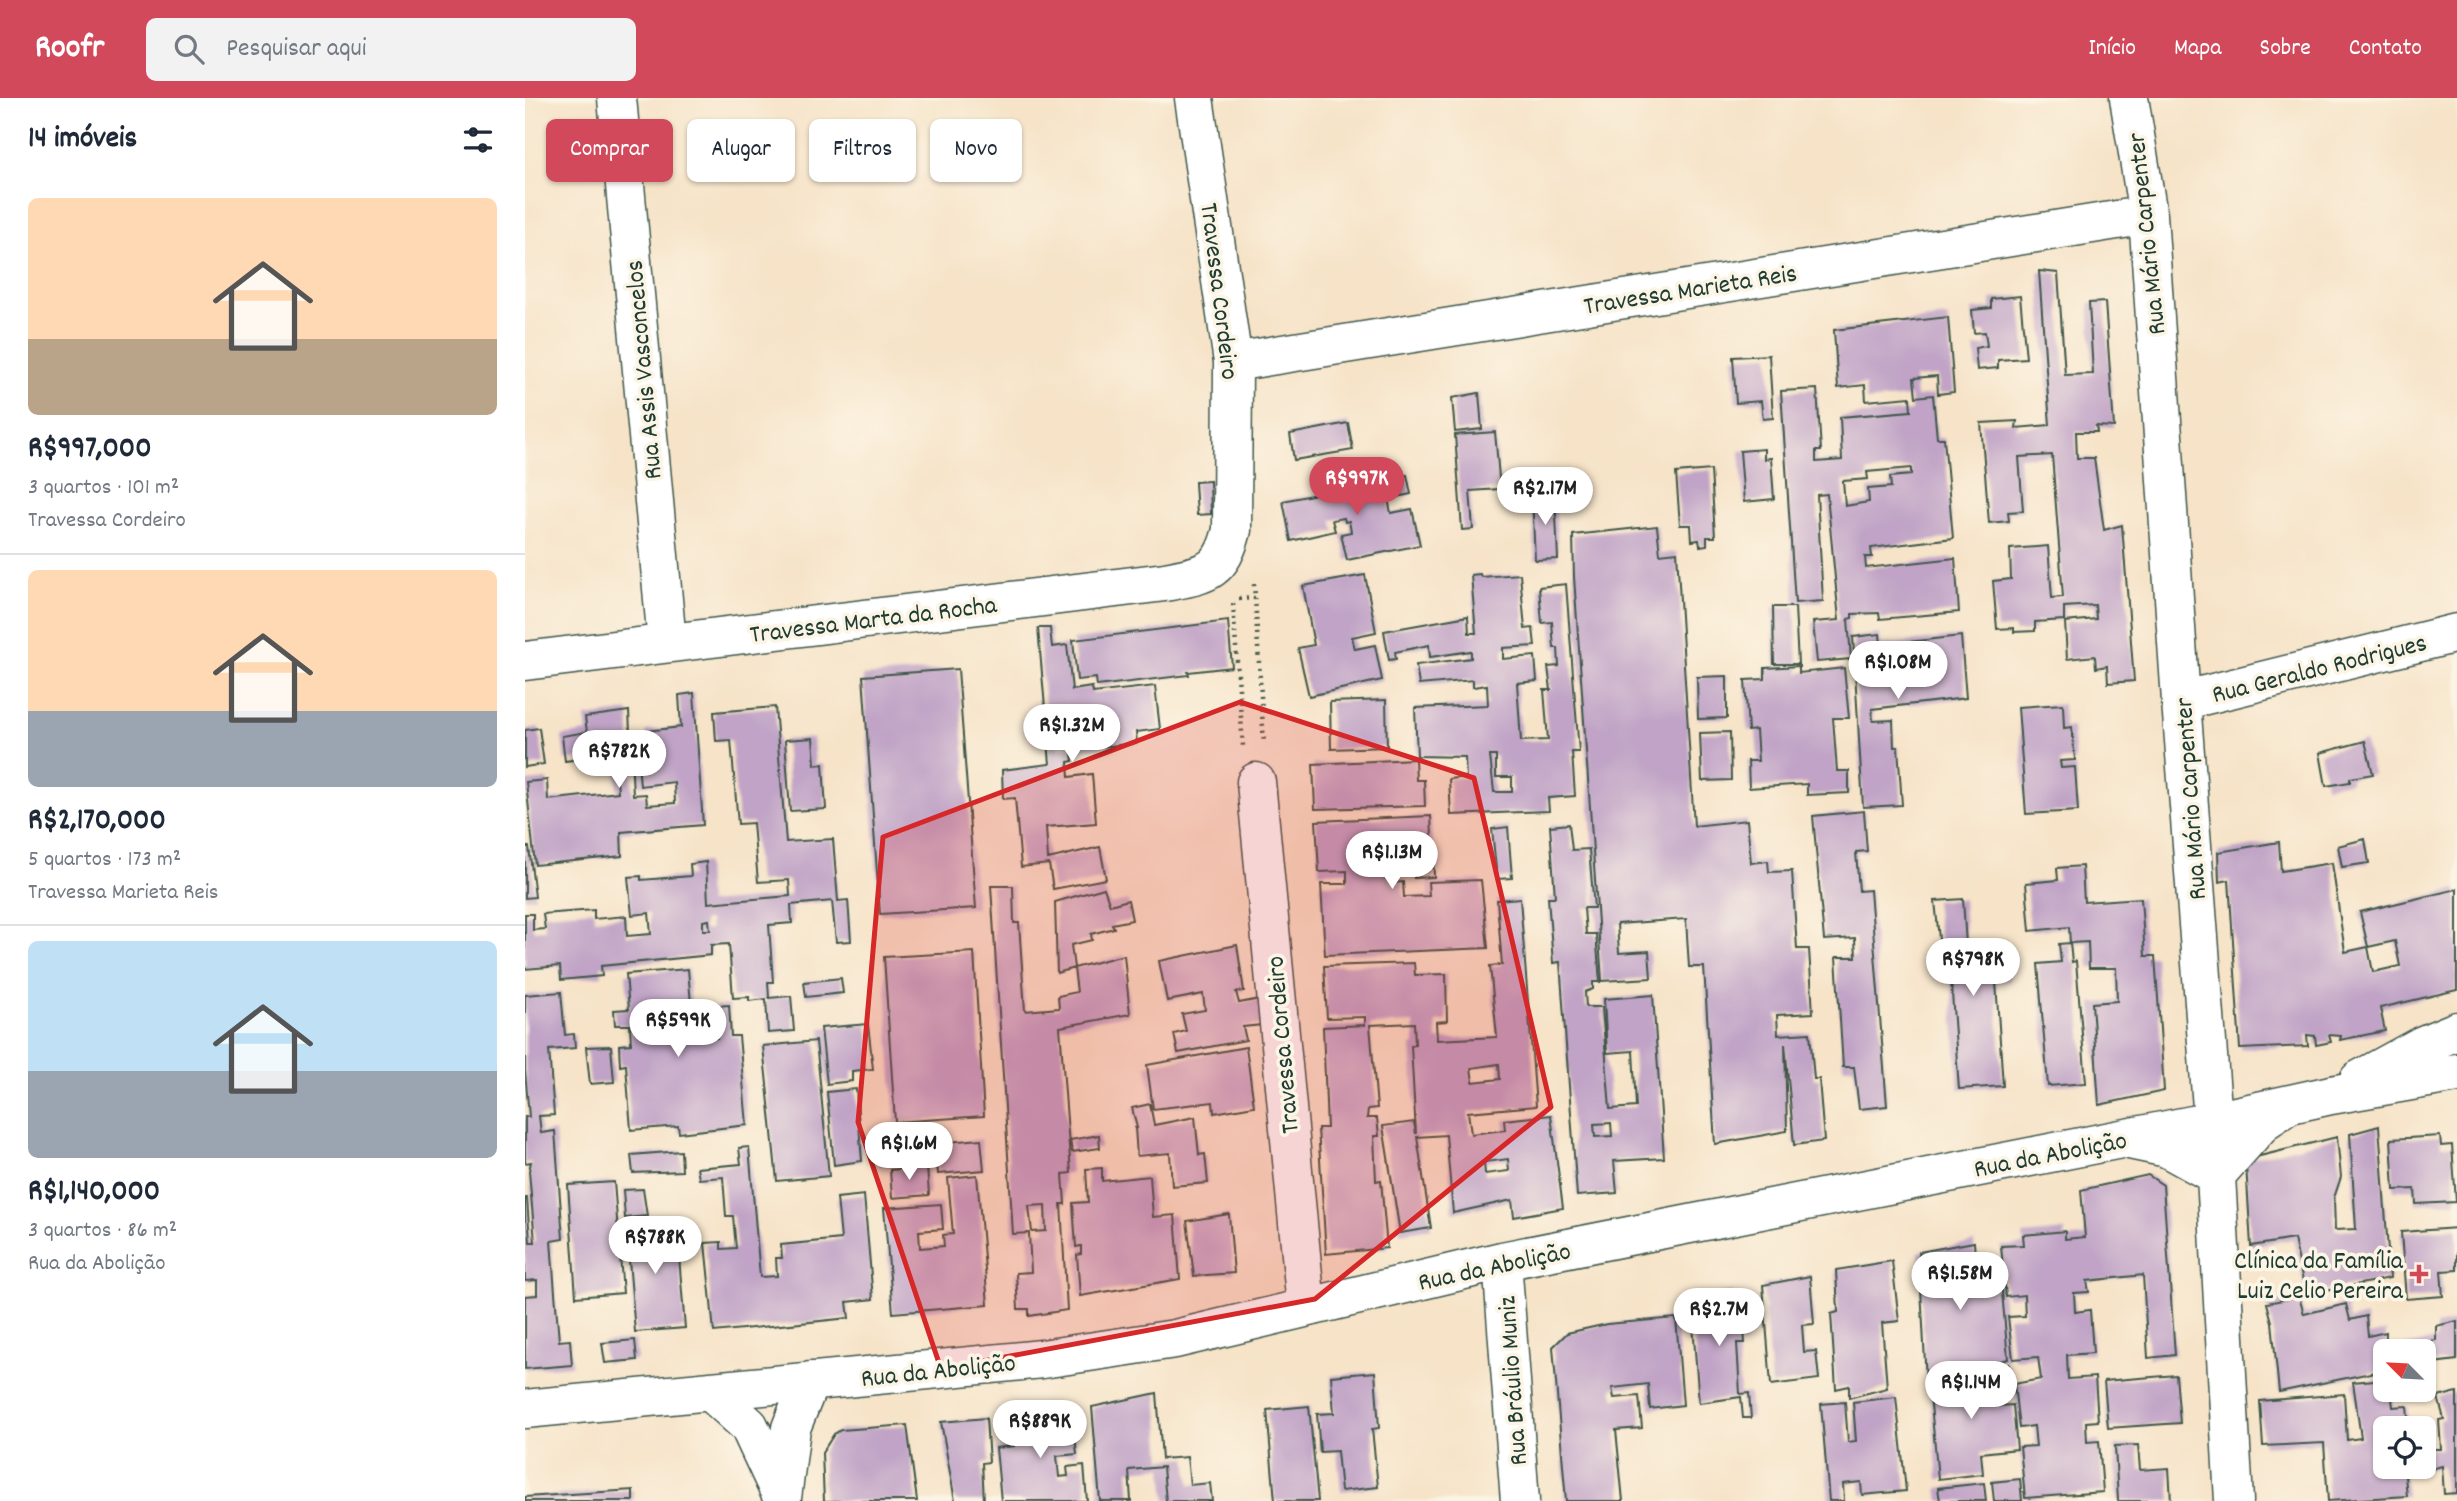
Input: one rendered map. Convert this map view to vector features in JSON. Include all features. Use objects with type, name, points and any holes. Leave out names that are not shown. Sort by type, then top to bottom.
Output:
[{"type":"street","name":"Rua Assis Vasconcelos","points":[[617,98],[667,642]]},
{"type":"street","name":"Travessa Cordeiro","points":[[1194,98],[1233,362],[1232,530],[1228,546],[1218,565]]},
{"type":"street","name":"Rua Mário Carpenter","points":[[2129,98],[2148,215],[2213,1121],[2234,1501]]},
{"type":"street","name":"Travessa Marieta Reis","points":[[1233,362],[2148,215]]},
{"type":"street","name":"Travessa Marta da Rocha","points":[[525,661],[1165,582],[1197,575],[1218,565]]},
{"type":"street","name":"Rua Geraldo Rodrigues","points":[[2181,701],[2457,633]]},
{"type":"street","name":"Travessa Cordeiro","points":[[1255,764],[1306,1307]]},
{"type":"street","points":[[2331,1096],[2423,1045],[2457,1031]]},
{"type":"street","name":"Rua da Abolição","points":[[525,1409],[1042,1359],[1175,1339],[1502,1261],[2457,1073]]},
{"type":"street","points":[[2120,1139],[2167,1148],[2216,1175],[2264,1121],[2290,1104]]},
{"type":"street","name":"Rua Bráulio Muniz","points":[[1502,1261],[1520,1501]]},
{"type":"street","points":[[782,1499],[791,1428],[810,1381]]},
{"type":"street","points":[[710,1391],[749,1426],[782,1499]]},
{"type":"path","points":[[1255,598],[1255,764]]},
{"type":"path","points":[[1233,600],[1255,764]]},
{"type":"highlighted area","points":[[1240,702],[1474,778],[1551,1107],[1315,1299],[941,1369],[858,1122],[883,837]]},
{"type":"building","points":[[2039,271],[2058,273],[2065,375],[2093,374],[2089,303],[2105,302],[2114,427],[2096,426],[2097,432],[2076,432],[2077,458],[2094,458],[2104,530],[2122,525],[2134,681],[2108,683],[2107,666],[2096,668],[2095,656],[2067,659],[2065,622],[2096,619],[2095,605],[2064,607],[2064,620],[2035,622],[2035,631],[2014,632],[2014,628],[1997,629],[1993,581],[2011,579],[2010,549],[2048,546],[2052,598],[2063,597],[2052,455],[2019,457],[2023,511],[2008,512],[2009,521],[1989,523],[1981,423],[2017,421],[2016,428],[2050,425]]},
{"type":"building","points":[[2020,296],[2026,358],[1998,360],[1998,368],[1977,370],[1975,348],[1987,346],[1985,332],[1974,333],[1972,310],[1991,308],[1991,299]]},
{"type":"building","points":[[1948,317],[1954,392],[1938,394],[1937,376],[1914,378],[1916,397],[1933,395],[1937,438],[1944,438],[1953,538],[1871,548],[1872,557],[1865,557],[1866,568],[1955,558],[1959,612],[1880,619],[1879,613],[1852,614],[1852,618],[1848,619],[1851,659],[1817,662],[1813,622],[1839,620],[1827,494],[1817,495],[1823,601],[1795,603],[1781,391],[1817,389],[1821,451],[1816,451],[1816,462],[1842,460],[1840,417],[1911,411],[1910,397],[1866,401],[1865,385],[1838,388],[1834,330]],"holes":[[[1911,468],[1911,475],[1890,477],[1891,487],[1868,489],[1869,502],[1845,506],[1843,481],[1868,479],[1867,472]]]},
{"type":"building","points":[[1769,355],[1773,418],[1763,419],[1761,401],[1736,403],[1733,357]]},
{"type":"building","points":[[1479,393],[1482,429],[1455,432],[1452,398]]},
{"type":"building","points":[[1348,423],[1353,450],[1294,460],[1290,434]]},
{"type":"building","points":[[1495,432],[1500,489],[1470,491],[1473,529],[1462,530],[1455,435]]},
{"type":"building","points":[[1764,449],[1764,459],[1771,458],[1774,499],[1744,502],[1740,451]]},
{"type":"building","points":[[1711,470],[1715,537],[1707,537],[1707,545],[1700,546],[1699,540],[1692,541],[1691,525],[1680,525],[1676,473]]},
{"type":"building","points":[[1407,475],[1411,494],[1388,499],[1391,513],[1412,509],[1420,545],[1347,560],[1341,534],[1351,532],[1349,521],[1345,522],[1344,518],[1332,520],[1335,531],[1291,541],[1283,501]]},
{"type":"building","points":[[1210,481],[1211,514],[1197,515],[1195,482]]},
{"type":"building","points":[[1555,493],[1558,559],[1535,560],[1532,494]]},
{"type":"building","points":[[1657,526],[1660,554],[1677,552],[1694,826],[1747,820],[1751,863],[1768,861],[1769,872],[1792,871],[1797,949],[1809,949],[1813,1013],[1777,1015],[1778,1035],[1810,1033],[1814,1079],[1819,1079],[1824,1141],[1794,1145],[1785,1044],[1787,1131],[1715,1144],[1704,967],[1689,967],[1686,919],[1617,924],[1619,953],[1649,951],[1651,978],[1602,981],[1573,535]]},
{"type":"building","points":[[1480,574],[1481,577],[1520,574],[1525,629],[1533,628],[1535,646],[1503,648],[1503,659],[1535,656],[1537,681],[1517,683],[1521,741],[1548,740],[1544,690],[1551,690],[1548,667],[1559,666],[1558,648],[1554,648],[1552,622],[1542,623],[1539,587],[1566,584],[1579,752],[1572,752],[1575,796],[1548,798],[1549,811],[1451,815],[1449,779],[1466,777],[1465,757],[1417,756],[1415,708],[1488,705],[1487,685],[1473,687],[1473,680],[1419,685],[1416,665],[1471,658],[1471,651],[1430,657],[1429,645],[1395,652],[1396,659],[1389,660],[1384,631],[1468,616],[1469,633],[1476,633],[1471,575]],"holes":[[[1490,756],[1496,756],[1496,777],[1512,777],[1512,792],[1494,792]]]},
{"type":"building","points":[[1365,575],[1376,632],[1352,637],[1355,649],[1375,645],[1382,680],[1309,696],[1298,648],[1314,645],[1303,586]]},
{"type":"building","points":[[1773,607],[1795,607],[1798,664],[1774,664]]},
{"type":"building","points":[[1228,621],[1232,667],[1097,686],[1096,678],[1077,680],[1073,640]]},
{"type":"building","points":[[1038,628],[1050,628],[1052,647],[1067,645],[1072,690],[1092,687],[1093,693],[1155,686],[1160,729],[1136,732],[1137,743],[1082,749],[1078,720],[1057,723],[1060,748],[1071,747],[1073,761],[1068,762],[1069,777],[1092,774],[1096,823],[1046,827],[1048,859],[1100,847],[1106,879],[1053,889],[1049,864],[1021,867],[1015,798],[1003,799],[1002,770],[1050,764]]},
{"type":"building","points":[[1880,634],[1881,645],[1961,636],[1966,698],[1872,709],[1873,721],[1893,720],[1894,747],[1898,747],[1902,805],[1863,807],[1853,637]]},
{"type":"building","points":[[1799,666],[1799,673],[1844,668],[1849,718],[1833,718],[1837,771],[1849,771],[1849,793],[1807,795],[1807,784],[1749,788],[1748,761],[1758,761],[1756,730],[1748,731],[1745,680],[1765,679],[1765,668]]},
{"type":"building","points":[[958,669],[976,908],[880,914],[863,676]]},
{"type":"building","points":[[1727,676],[1727,718],[1698,719],[1697,677]]},
{"type":"building","points":[[694,693],[703,825],[621,832],[622,856],[535,865],[526,782],[547,780],[548,800],[618,792],[615,754],[565,761],[562,736],[587,732],[585,717],[629,711],[633,795],[646,794],[647,805],[675,803],[674,782],[640,786],[636,738],[646,737],[646,731],[681,727],[679,695]]},
{"type":"building","points":[[1386,700],[1387,747],[1331,749],[1330,702]]},
{"type":"building","points":[[2063,704],[2064,728],[2072,727],[2075,760],[2060,761],[2061,768],[2075,767],[2078,811],[2026,814],[2018,707]]},
{"type":"building","points":[[775,707],[786,842],[833,839],[838,901],[848,900],[851,941],[836,942],[832,901],[791,905],[792,923],[769,925],[773,982],[768,982],[769,998],[791,996],[794,1031],[768,1033],[766,999],[749,1001],[749,997],[733,998],[729,944],[711,945],[711,955],[601,966],[602,976],[561,980],[560,966],[525,969],[525,914],[533,914],[533,930],[545,929],[543,914],[594,910],[594,919],[626,916],[627,936],[651,934],[649,913],[632,915],[628,877],[641,876],[641,880],[691,876],[690,864],[706,862],[708,903],[790,896],[789,880],[758,882],[753,823],[738,824],[731,740],[716,741],[714,712]],"holes":[[[709,920],[710,930],[703,930],[703,921]]]},
{"type":"building","points":[[539,728],[544,764],[525,767],[525,730]]},
{"type":"building","points":[[1730,732],[1731,780],[1702,781],[1700,733]]},
{"type":"building","points":[[813,738],[815,765],[823,764],[826,809],[790,811],[785,740]]},
{"type":"building","points":[[2365,741],[2373,774],[2326,786],[2320,753]]},
{"type":"building","points":[[1415,759],[1416,780],[1424,780],[1425,806],[1315,809],[1313,764]]},
{"type":"building","points":[[1864,811],[1867,851],[1856,852],[1859,891],[1870,890],[1887,1106],[1859,1109],[1854,1067],[1843,1067],[1836,957],[1856,957],[1855,938],[1824,940],[1813,816]]},
{"type":"building","points":[[1431,816],[1434,877],[1414,878],[1413,856],[1404,856],[1405,867],[1391,868],[1392,883],[1403,882],[1404,897],[1429,896],[1428,882],[1481,880],[1488,948],[1325,955],[1321,884],[1347,884],[1347,871],[1319,872],[1316,821]]},
{"type":"building","points":[[1569,824],[1572,850],[1589,849],[1594,908],[1584,908],[1586,934],[1596,934],[1600,982],[1593,982],[1593,989],[1585,992],[1586,1007],[1602,1007],[1610,1109],[1636,1107],[1633,1051],[1607,1053],[1604,999],[1653,995],[1664,1158],[1614,1161],[1617,1193],[1577,1196],[1560,962],[1553,963],[1548,897],[1555,897],[1550,826]],"holes":[[[1611,1123],[1612,1136],[1595,1137],[1594,1124]]]},
{"type":"building","points":[[1508,827],[1512,878],[1497,879],[1492,829]]},
{"type":"building","points":[[2365,839],[2369,863],[2342,867],[2338,846]]},
{"type":"building","points":[[2279,842],[2281,871],[2332,863],[2345,952],[2368,947],[2360,912],[2457,889],[2457,990],[2380,1008],[2385,1031],[2340,1040],[2341,1036],[2329,1035],[2331,1042],[2316,1045],[2315,1036],[2307,1035],[2308,1046],[2240,1049],[2229,880],[2219,882],[2218,852]],"holes":[[[2395,941],[2400,966],[2373,972],[2368,947]]]},
{"type":"building","points":[[525,847],[529,847],[535,897],[525,898]]},
{"type":"building","points":[[2082,866],[2084,902],[2141,898],[2145,956],[2155,956],[2158,998],[2164,1091],[2099,1105],[2092,1003],[2117,1001],[2116,968],[2089,968],[2088,942],[2070,943],[2069,927],[2030,931],[2026,883],[2058,880],[2057,868]]},
{"type":"building","points":[[991,886],[1013,886],[1014,923],[1019,923],[1025,1011],[1059,1008],[1058,996],[1077,992],[1074,968],[1124,955],[1130,1014],[1060,1027],[1071,1173],[1063,1174],[1065,1204],[1061,1204],[1067,1310],[1029,1316],[1029,1309],[1018,1309],[1016,1273],[1031,1272],[1029,1233],[1013,1234]],"holes":[[[1045,1205],[1046,1231],[1032,1232],[1029,1206]]]},
{"type":"building","points":[[1104,888],[1110,905],[1128,900],[1132,920],[1112,924],[1114,928],[1091,934],[1092,940],[1071,945],[1074,968],[1057,973],[1055,902]]},
{"type":"building","points":[[1520,898],[1536,1106],[1468,1112],[1471,1134],[1505,1130],[1504,1120],[1551,1115],[1563,1208],[1514,1217],[1512,1200],[1453,1213],[1446,1135],[1417,1137],[1431,1228],[1400,1233],[1383,1126],[1414,1122],[1416,1134],[1411,1046],[1415,1045],[1414,1023],[1370,1025],[1377,1108],[1368,1109],[1367,1118],[1377,1118],[1379,1136],[1374,1136],[1376,1181],[1381,1180],[1387,1248],[1326,1254],[1318,1128],[1327,1128],[1323,1027],[1365,1025],[1365,1017],[1327,1018],[1324,966],[1414,963],[1415,975],[1446,974],[1447,1021],[1436,1022],[1437,1040],[1497,1037],[1490,966],[1502,965],[1497,900]],"holes":[[[1499,1064],[1500,1079],[1473,1082],[1471,1068]],[[1508,1159],[1509,1171],[1485,1174],[1484,1162]]]},
{"type":"building","points":[[1963,899],[1966,945],[1983,943],[1984,952],[2008,951],[2010,981],[1996,982],[2003,1086],[1959,1089],[1950,966],[1942,967],[1935,901]]},
{"type":"building","points":[[2070,943],[2072,962],[2076,961],[2086,1083],[2048,1086],[2038,964],[2061,962],[2059,944]]},
{"type":"building","points":[[1237,945],[1244,991],[1236,992],[1239,1003],[1260,999],[1262,1025],[1243,1027],[1246,1040],[1178,1053],[1174,1034],[1186,1031],[1182,1014],[1205,1010],[1203,994],[1167,1001],[1159,961]]},
{"type":"building","points":[[974,952],[984,1116],[895,1122],[884,957]]},
{"type":"building","points":[[688,969],[694,1039],[717,1038],[715,1006],[729,1005],[731,1036],[739,1036],[747,1125],[679,1133],[678,1126],[631,1130],[626,1065],[620,1066],[619,1045],[631,1044],[630,1025],[615,1025],[614,1010],[629,1009],[626,974]]},
{"type":"building","points":[[841,978],[843,993],[806,997],[804,982]]},
{"type":"building","points":[[561,992],[565,1035],[574,1034],[575,1048],[549,1050],[554,1115],[539,1116],[541,1133],[555,1131],[563,1239],[551,1241],[559,1341],[570,1340],[572,1365],[525,1369],[525,1296],[537,1295],[537,1280],[525,1281],[525,1198],[530,1242],[535,1242],[529,1171],[531,1162],[525,1163],[525,1117],[529,1117],[525,1070],[525,995]]},
{"type":"building","points":[[868,1024],[873,1069],[852,1071],[852,1081],[827,1084],[821,1028]]},
{"type":"building","points":[[816,1041],[829,1176],[777,1181],[763,1046]]},
{"type":"building","points":[[611,1046],[614,1082],[590,1084],[586,1047]]},
{"type":"building","points":[[1246,1047],[1254,1106],[1214,1113],[1213,1102],[1153,1109],[1147,1065]]},
{"type":"building","points":[[856,1089],[862,1161],[834,1165],[827,1092]]},
{"type":"building","points":[[1150,1104],[1154,1125],[1195,1117],[1199,1155],[1205,1154],[1208,1183],[1172,1186],[1170,1153],[1137,1156],[1137,1128],[1132,1108]]},
{"type":"building","points":[[2379,1126],[2390,1278],[2306,1295],[2294,1239],[2251,1246],[2246,1164],[2252,1158],[2337,1137],[2341,1177],[2334,1198],[2335,1230],[2356,1229],[2350,1134]]},
{"type":"building","points":[[1099,1135],[1100,1148],[1072,1152],[1070,1140]]},
{"type":"building","points":[[2440,1136],[2441,1146],[2452,1145],[2456,1202],[2416,1204],[2415,1189],[2394,1190],[2391,1139]]},
{"type":"building","points":[[981,1139],[984,1170],[938,1174],[937,1163],[880,1165],[879,1148]]},
{"type":"building","points":[[749,1147],[760,1277],[777,1276],[776,1258],[782,1258],[781,1245],[841,1239],[837,1198],[864,1195],[873,1299],[847,1302],[849,1318],[714,1332],[705,1243],[721,1242],[721,1249],[736,1248],[733,1216],[726,1216],[723,1177],[699,1179],[697,1168],[741,1164],[739,1148]]},
{"type":"building","points":[[681,1151],[682,1171],[633,1173],[631,1155]]},
{"type":"building","points":[[927,1167],[929,1195],[892,1198],[890,1170]]},
{"type":"building","points":[[1102,1168],[1102,1181],[1150,1176],[1153,1217],[1175,1215],[1180,1279],[1080,1296],[1077,1255],[1081,1254],[1081,1246],[1076,1247],[1073,1203],[1088,1202],[1086,1169]]},
{"type":"building","points":[[977,1175],[988,1305],[893,1313],[884,1208],[941,1204],[943,1229],[919,1231],[920,1248],[944,1246],[943,1235],[953,1234],[948,1178]]},
{"type":"building","points":[[2148,1175],[2163,1185],[2175,1355],[2148,1358],[2143,1275],[2087,1281],[2089,1292],[2074,1293],[2075,1312],[2090,1310],[2093,1353],[2067,1355],[2068,1379],[2095,1377],[2098,1421],[2086,1422],[2087,1442],[2099,1441],[2103,1492],[2025,1498],[2020,1447],[2036,1446],[2034,1426],[2019,1428],[2014,1384],[2041,1379],[2038,1357],[2013,1359],[2008,1317],[2025,1316],[2024,1295],[2006,1297],[2001,1246],[2024,1245],[2023,1235],[2065,1231],[2065,1239],[2085,1237],[2081,1190]]},
{"type":"building","points":[[614,1182],[623,1293],[576,1297],[568,1185]]},
{"type":"building","points":[[643,1189],[647,1216],[625,1218],[623,1190]]},
{"type":"building","points":[[1229,1214],[1234,1273],[1194,1276],[1187,1221]]},
{"type":"building","points":[[676,1221],[685,1328],[635,1332],[626,1224]]},
{"type":"building","points":[[2457,1228],[2457,1270],[2441,1271],[2443,1296],[2406,1299],[2401,1232]]},
{"type":"building","points":[[1974,1242],[1976,1271],[2000,1269],[2008,1359],[1926,1381],[1919,1252]]},
{"type":"building","points":[[1892,1261],[1899,1321],[1882,1323],[1887,1388],[1849,1398],[1849,1386],[1836,1389],[1831,1314],[1838,1312],[1836,1270]]},
{"type":"building","points":[[1810,1276],[1814,1324],[1802,1325],[1804,1352],[1816,1351],[1819,1379],[1771,1385],[1763,1285]]},
{"type":"building","points":[[1733,1291],[1734,1303],[1742,1303],[1745,1343],[1737,1343],[1740,1394],[1749,1393],[1751,1418],[1743,1418],[1741,1397],[1699,1403],[1691,1298]]},
{"type":"building","points":[[2299,1297],[2304,1314],[2346,1304],[2350,1320],[2366,1316],[2368,1336],[2386,1332],[2386,1339],[2373,1339],[2373,1372],[2279,1392],[2272,1322],[2267,1303]]},
{"type":"building","points":[[1676,1318],[1683,1405],[1650,1409],[1648,1384],[1612,1388],[1614,1398],[1639,1396],[1642,1428],[1616,1430],[1623,1501],[1566,1501],[1553,1347],[1567,1333],[1607,1324]]},
{"type":"building","points":[[2457,1321],[2457,1360],[2436,1363],[2436,1326]]},
{"type":"building","points":[[635,1340],[637,1360],[605,1363],[602,1343]]},
{"type":"building","points":[[2009,1364],[2011,1385],[1998,1386],[1999,1406],[2013,1405],[2017,1449],[1981,1453],[1983,1474],[1938,1479],[1929,1383]]},
{"type":"building","points":[[1375,1372],[1379,1428],[1372,1429],[1378,1487],[1341,1491],[1337,1451],[1320,1452],[1317,1414],[1334,1413],[1331,1376]]},
{"type":"building","points":[[2176,1375],[2180,1423],[2108,1428],[2104,1381]]},
{"type":"building","points":[[2373,1380],[2373,1402],[2392,1402],[2393,1407],[2407,1406],[2408,1416],[2373,1416],[2373,1479],[2405,1479],[2407,1496],[2328,1501],[2324,1443],[2263,1446],[2260,1401],[2344,1394],[2347,1440],[2361,1438],[2353,1382]]},
{"type":"building","points":[[2457,1392],[2457,1493],[2444,1494],[2442,1466],[2436,1468],[2436,1449],[2441,1449],[2439,1420],[2444,1419],[2438,1397]]},
{"type":"building","points":[[1157,1393],[1162,1459],[1187,1457],[1190,1485],[1210,1483],[1212,1501],[1166,1501],[1163,1467],[1129,1470],[1131,1501],[1100,1501],[1092,1407]]},
{"type":"building","points":[[1896,1397],[1906,1491],[1862,1495],[1861,1482],[1843,1484],[1844,1501],[1829,1501],[1821,1404],[1845,1402],[1848,1442],[1856,1441],[1853,1402]]},
{"type":"building","points":[[1309,1406],[1318,1501],[1275,1501],[1267,1410]]},
{"type":"building","points":[[1072,1410],[1077,1454],[1057,1456],[1059,1477],[1068,1476],[1067,1467],[1084,1465],[1087,1501],[1001,1501],[996,1448],[1014,1446],[1010,1416]]},
{"type":"building","points":[[986,1418],[989,1462],[982,1463],[984,1501],[955,1501],[941,1422]]},
{"type":"building","points":[[907,1425],[917,1501],[824,1501],[822,1453],[834,1434],[841,1430]]},
{"type":"building","points":[[2138,1445],[2140,1470],[2169,1468],[2171,1501],[2118,1501],[2115,1446]]},
{"type":"building","points":[[2020,1479],[2022,1501],[1994,1501],[1992,1482]]},
{"type":"building","points":[[1984,1483],[1986,1501],[1940,1501],[1938,1488]]},
{"type":"building","points":[[633,1490],[633,1501],[525,1501],[525,1497]]},
{"type":"place","name":"Clínica da Família Luiz Celio Pereira","points":[[2419,1274]]}]
